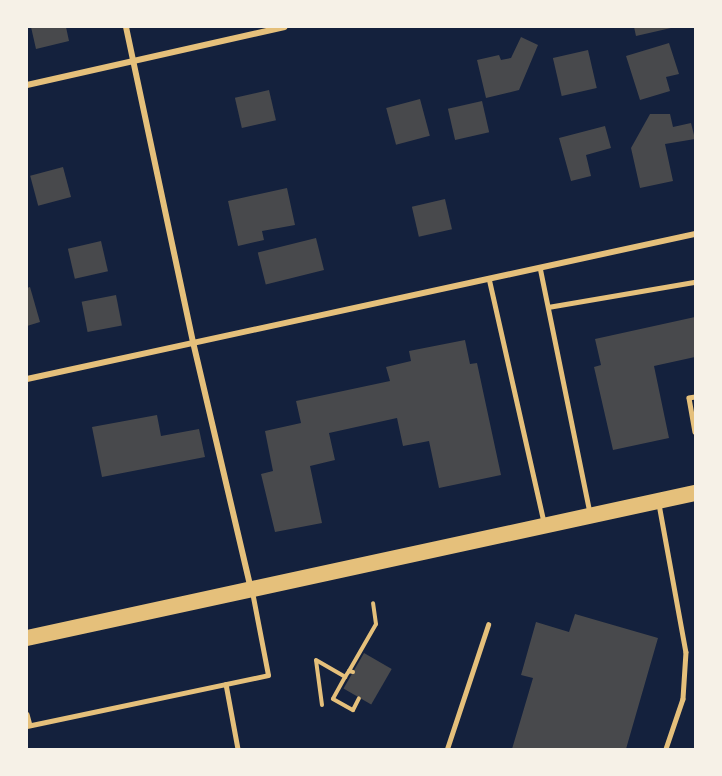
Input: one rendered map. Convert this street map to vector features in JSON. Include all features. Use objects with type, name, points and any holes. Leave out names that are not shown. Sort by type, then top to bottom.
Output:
[{"type":"highway","points":[[27,638],[695,493]]},
{"type":"street","points":[[126,27],[193,342],[251,590]]},
{"type":"street","points":[[27,85],[285,27]]},
{"type":"street","points":[[27,379],[695,234]]},
{"type":"lane","points":[[540,267],[591,516]]},
{"type":"lane","points":[[489,278],[544,526]]},
{"type":"lane","points":[[548,306],[695,282]]},
{"type":"lane","points":[[695,397],[689,398],[695,430]]},
{"type":"lane","points":[[659,501],[686,652],[683,699],[666,749]]},
{"type":"lane","points":[[27,714],[28,726],[268,675],[251,590]]},
{"type":"lane","points":[[447,749],[488,625]]},
{"type":"lane","points":[[226,684],[238,749]]},
{"type":"path","points":[[359,698],[353,710],[333,699],[376,624],[373,603]]},
{"type":"path","points":[[322,705],[316,660],[345,677]]},
{"type":"building","points":[[31,27],[66,27],[69,41],[36,49]]},
{"type":"building","points":[[634,27],[671,27],[671,28],[636,36]]},
{"type":"building","points":[[521,37],[538,45],[519,90],[486,98],[477,60],[499,55],[501,60],[511,58]]},
{"type":"building","points":[[669,43],[679,74],[666,77],[670,91],[640,100],[626,56]]},
{"type":"building","points":[[588,50],[597,88],[562,96],[553,58]]},
{"type":"building","points":[[269,90],[276,120],[242,128],[235,98]]},
{"type":"building","points":[[420,99],[430,136],[396,145],[386,108]]},
{"type":"building","points":[[482,101],[489,132],[455,140],[448,109]]},
{"type":"building","points":[[650,114],[670,114],[673,127],[691,123],[695,139],[665,144],[673,181],[640,188],[631,148]]},
{"type":"building","points":[[605,126],[611,148],[586,155],[591,176],[571,181],[559,138]]},
{"type":"building","points":[[63,167],[71,197],[38,206],[30,176]]},
{"type":"building","points":[[287,188],[295,225],[262,231],[264,240],[238,246],[228,201]]},
{"type":"building","points":[[445,199],[452,229],[419,237],[412,207]]},
{"type":"building","points":[[316,238],[324,270],[266,285],[258,253]]},
{"type":"building","points":[[101,241],[108,271],[75,279],[68,249]]},
{"type":"building","points":[[30,287],[40,322],[27,326],[27,288]]},
{"type":"building","points":[[116,295],[122,325],[88,332],[82,302]]},
{"type":"building","points":[[695,317],[695,357],[654,366],[669,438],[613,450],[594,367],[601,365],[595,339]]},
{"type":"building","points":[[465,340],[470,364],[477,363],[501,475],[439,488],[429,441],[403,446],[397,418],[329,433],[335,460],[310,466],[322,523],[275,532],[261,474],[273,471],[265,431],[301,423],[296,401],[390,381],[386,367],[411,361],[409,351]]},
{"type":"building","points":[[157,415],[161,436],[199,429],[205,457],[102,477],[92,427]]},
{"type":"building","points":[[575,614],[658,638],[626,749],[512,749],[533,678],[521,675],[536,622],[569,632]]},
{"type":"building","points":[[364,653],[392,669],[371,705],[344,689]]}]
